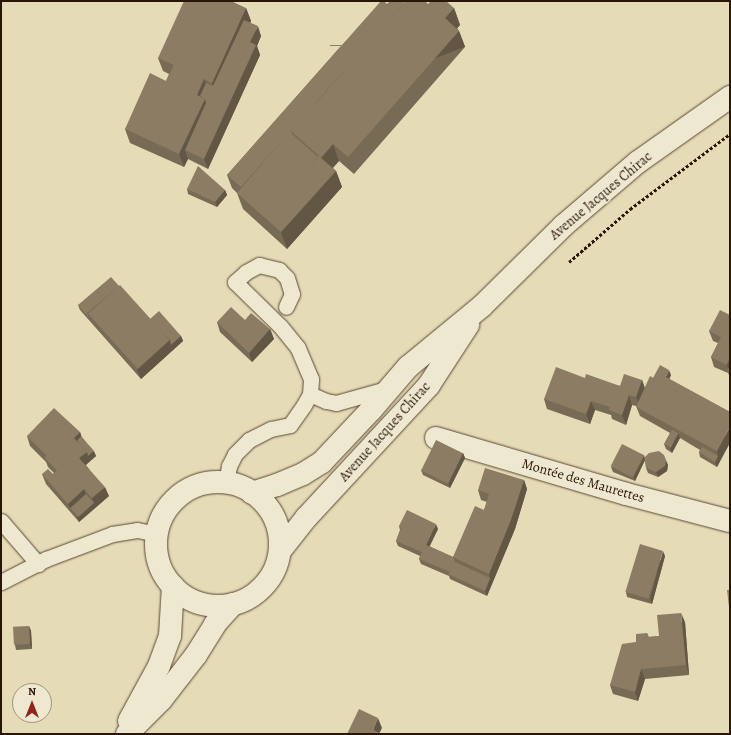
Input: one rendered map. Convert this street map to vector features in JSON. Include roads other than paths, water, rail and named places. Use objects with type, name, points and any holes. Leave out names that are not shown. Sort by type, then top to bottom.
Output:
[{"type":"main road","name":"Avenue Jacques Chirac","points":[[252,493],[278,486],[303,474],[322,462],[408,367],[482,306],[563,226],[632,167],[730,97]]},
{"type":"main road","name":"Avenue Jacques Chirac","points":[[280,551],[306,518],[429,385],[482,306]]},
{"type":"main road","name":"Montée des Maurettes","points":[[436,438],[626,494],[730,521]]},
{"type":"main road","points":[[207,483],[226,483],[240,486],[252,493],[265,504],[274,518],[279,534],[280,551],[275,569],[265,585],[250,597],[233,604],[217,606],[200,604],[185,597],[172,586],[162,571],[156,553],[157,534],[163,517],[174,501],[189,490],[207,483]]},
{"type":"main road","points":[[122,734],[150,684],[170,636],[172,586]]},
{"type":"main road","points":[[127,734],[161,700],[196,655],[215,624],[233,604]]},
{"type":"lane","points":[[226,483],[229,466],[234,454],[249,440],[271,428],[290,425],[310,394],[311,379],[298,348],[280,326],[235,282],[246,272],[259,265],[279,270],[287,278],[292,294],[286,307]]},
{"type":"lane","points":[[310,394],[326,401],[336,403],[390,388]]},
{"type":"lane","points":[[1,521],[38,564]]},
{"type":"lane","points":[[1,582],[38,564],[112,534],[137,530],[157,534]]}]
